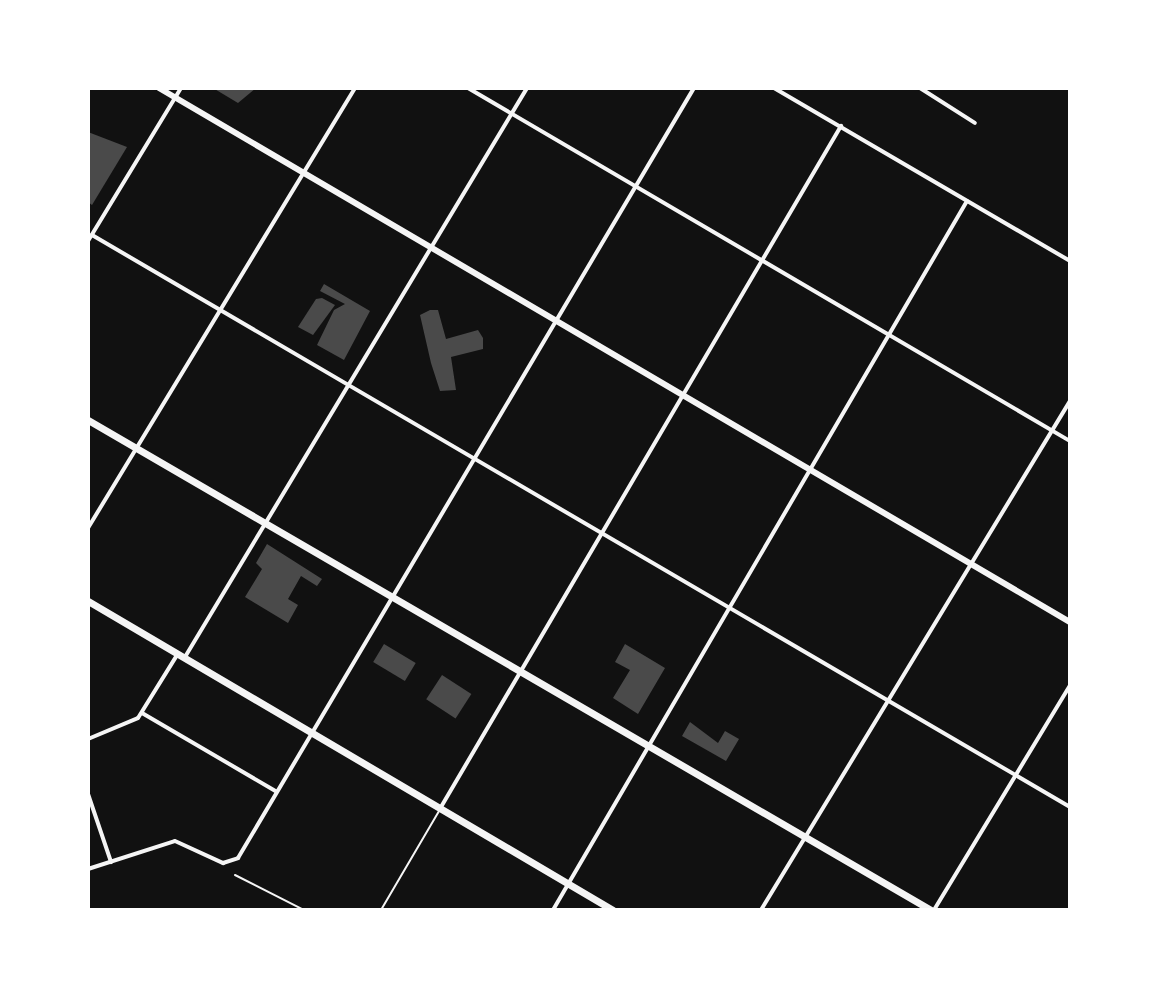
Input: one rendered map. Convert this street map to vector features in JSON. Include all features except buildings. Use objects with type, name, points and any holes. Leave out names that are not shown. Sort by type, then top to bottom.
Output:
[{"type":"main road","points":[[88,420],[933,910]]},
{"type":"main road","points":[[88,601],[613,910]]},
{"type":"street","points":[[159,88],[1070,622]]},
{"type":"street","points":[[88,241],[181,88]]},
{"type":"street","points":[[88,528],[355,88]]},
{"type":"street","points":[[468,88],[1070,441]]},
{"type":"street","points":[[88,739],[132,723],[180,657],[527,88]]},
{"type":"street","points":[[88,869],[185,841],[232,864],[694,88]]},
{"type":"street","points":[[774,88],[1070,261]]},
{"type":"street","points":[[920,88],[975,123]]},
{"type":"street","points":[[440,809],[841,126]]},
{"type":"street","points":[[553,910],[967,201]]},
{"type":"street","points":[[92,235],[1070,807]]},
{"type":"street","points":[[761,910],[884,700],[1070,401]]},
{"type":"street","points":[[933,910],[1070,685]]},
{"type":"street","points":[[142,713],[277,792]]},
{"type":"street","points":[[88,794],[111,862]]},
{"type":"lane","points":[[381,910],[440,809]]},
{"type":"lane","points":[[235,875],[304,910]]}]
